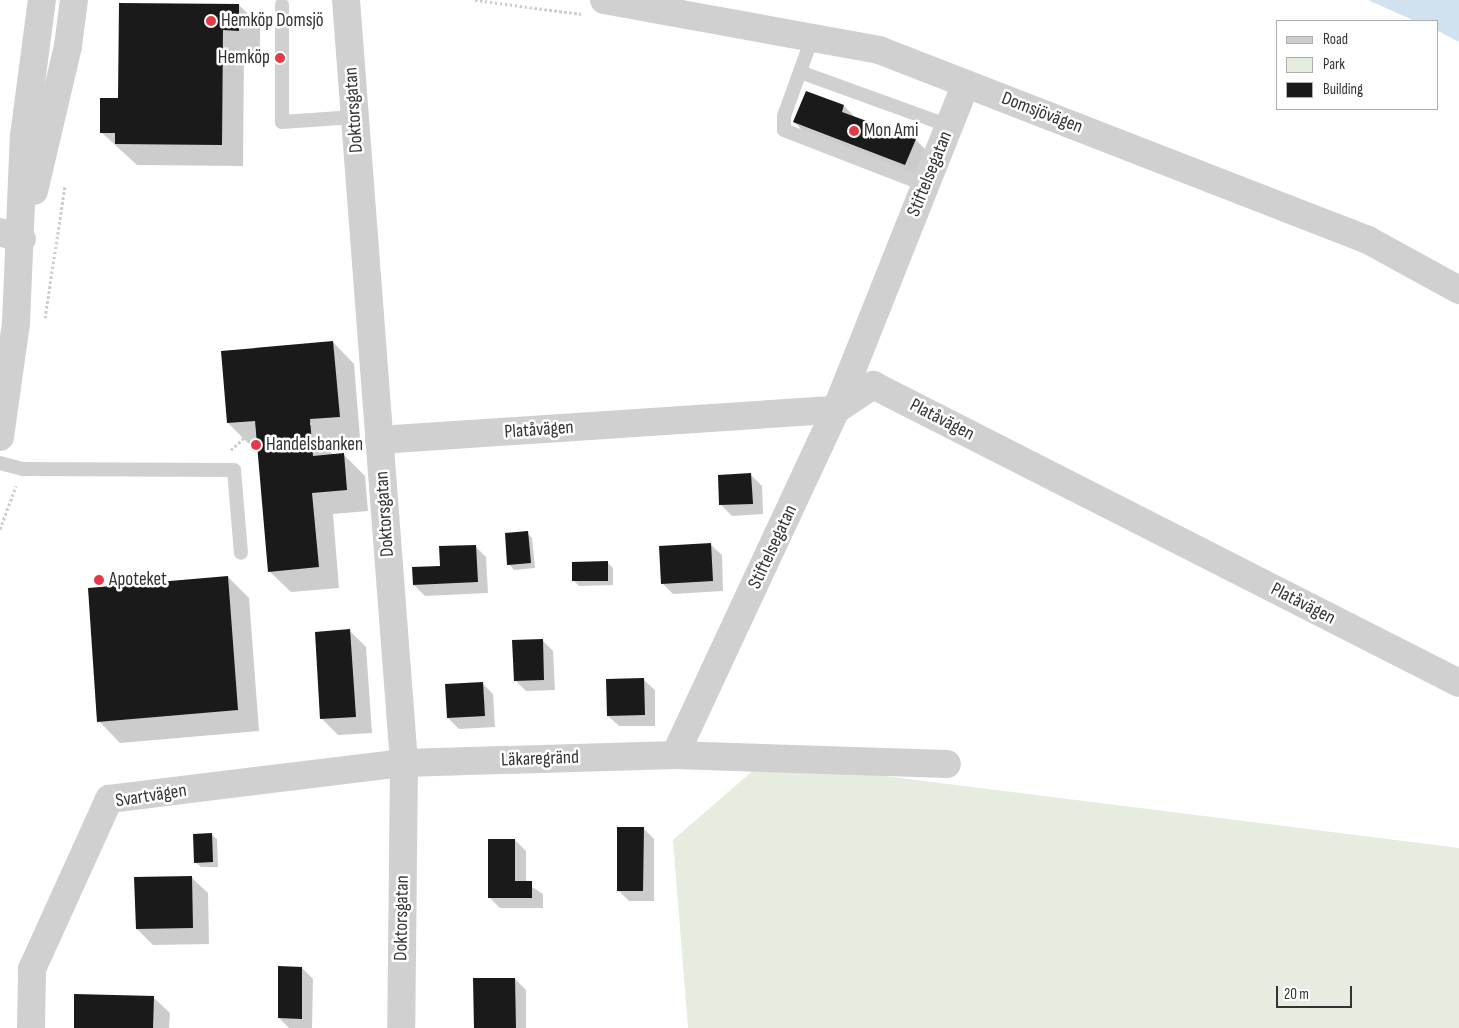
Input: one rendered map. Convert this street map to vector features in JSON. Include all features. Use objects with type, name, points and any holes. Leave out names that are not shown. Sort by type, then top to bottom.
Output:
[{"type":"street","points":[[0,437],[11,235],[42,0]]},
{"type":"street","points":[[11,235],[68,46],[74,0]]},
{"type":"street","name":"Doktorsgatan","points":[[346,0],[404,764],[401,1028]]},
{"type":"street","name":"Domsjövägen","points":[[604,0],[879,50],[1368,240],[1459,290]]},
{"type":"street","name":"Stiftelsegatan","points":[[676,755],[836,410],[966,84]]},
{"type":"street","name":"Platåvägen","points":[[378,429],[836,410],[873,385],[1459,683]]},
{"type":"street","points":[[676,755],[947,764]]},
{"type":"street","name":"Läkaregränd","points":[[404,764],[676,755]]},
{"type":"street","name":"Svartvägen","points":[[30,1028],[32,969],[108,799],[404,764]]},
{"type":"lane","points":[[282,5],[282,122],[354,117]]},
{"type":"lane","points":[[812,38],[784,116],[784,130],[926,185]]},
{"type":"lane","points":[[800,72],[949,126]]},
{"type":"lane","points":[[0,463],[23,469],[234,470],[241,554]]},
{"type":"path","points":[[44,325],[66,182]]},
{"type":"path","points":[[310,423],[378,429]]},
{"type":"path","points":[[0,529],[23,469]]},
{"type":"green space","points":[[764,761],[1459,848],[1459,1028],[688,1028],[673,840]]},
{"type":"water","points":[[1368,0],[1459,0],[1459,42],[1439,32],[1439,20],[1413,20]]},
{"type":"building","points":[[119,3],[239,4],[239,31],[223,30],[222,145],[115,144],[115,133],[100,133],[100,98],[118,98]]},
{"type":"building","name":"Mon Ami","points":[[806,91],[844,105],[842,112],[916,139],[905,165],[793,122]]},
{"type":"building","points":[[333,341],[340,417],[310,419],[313,456],[344,453],[347,490],[312,493],[319,567],[268,572],[255,421],[227,423],[221,351]]},
{"type":"building","points":[[751,473],[753,504],[719,505],[718,475]]},
{"type":"building","points":[[528,531],[531,563],[507,565],[505,533]]},
{"type":"building","points":[[711,543],[713,581],[661,584],[659,546]]},
{"type":"building","points":[[476,545],[478,582],[413,585],[412,567],[440,566],[439,546]]},
{"type":"building","points":[[608,561],[608,581],[572,581],[572,562]]},
{"type":"building","points":[[228,576],[238,710],[97,722],[88,588]]},
{"type":"building","points":[[350,629],[356,717],[320,719],[315,632]]},
{"type":"building","points":[[543,639],[544,680],[514,681],[512,640]]},
{"type":"building","points":[[644,678],[645,715],[607,716],[606,679]]},
{"type":"building","points":[[483,682],[485,716],[447,718],[445,684]]},
{"type":"building","points":[[617,827],[644,827],[643,891],[617,891]]},
{"type":"building","points":[[212,833],[213,862],[194,863],[193,834]]},
{"type":"building","points":[[488,839],[515,839],[515,881],[532,881],[532,898],[488,898]]},
{"type":"building","points":[[192,876],[193,928],[136,929],[134,877]]},
{"type":"building","points":[[278,966],[302,967],[302,1019],[278,1018]]},
{"type":"building","points":[[473,978],[515,978],[516,1028],[474,1028]]},
{"type":"building","points":[[74,994],[154,996],[153,1028],[74,1028]]},
{"type":"place","name":"Hemköp Domsjö","points":[[211,21]]},
{"type":"place","name":"Hemköp","points":[[280,58]]},
{"type":"place","name":"Mon Ami","points":[[854,131]]},
{"type":"place","name":"Handelsbanken","points":[[256,445]]},
{"type":"place","name":"Apoteket","points":[[99,580]]}]
